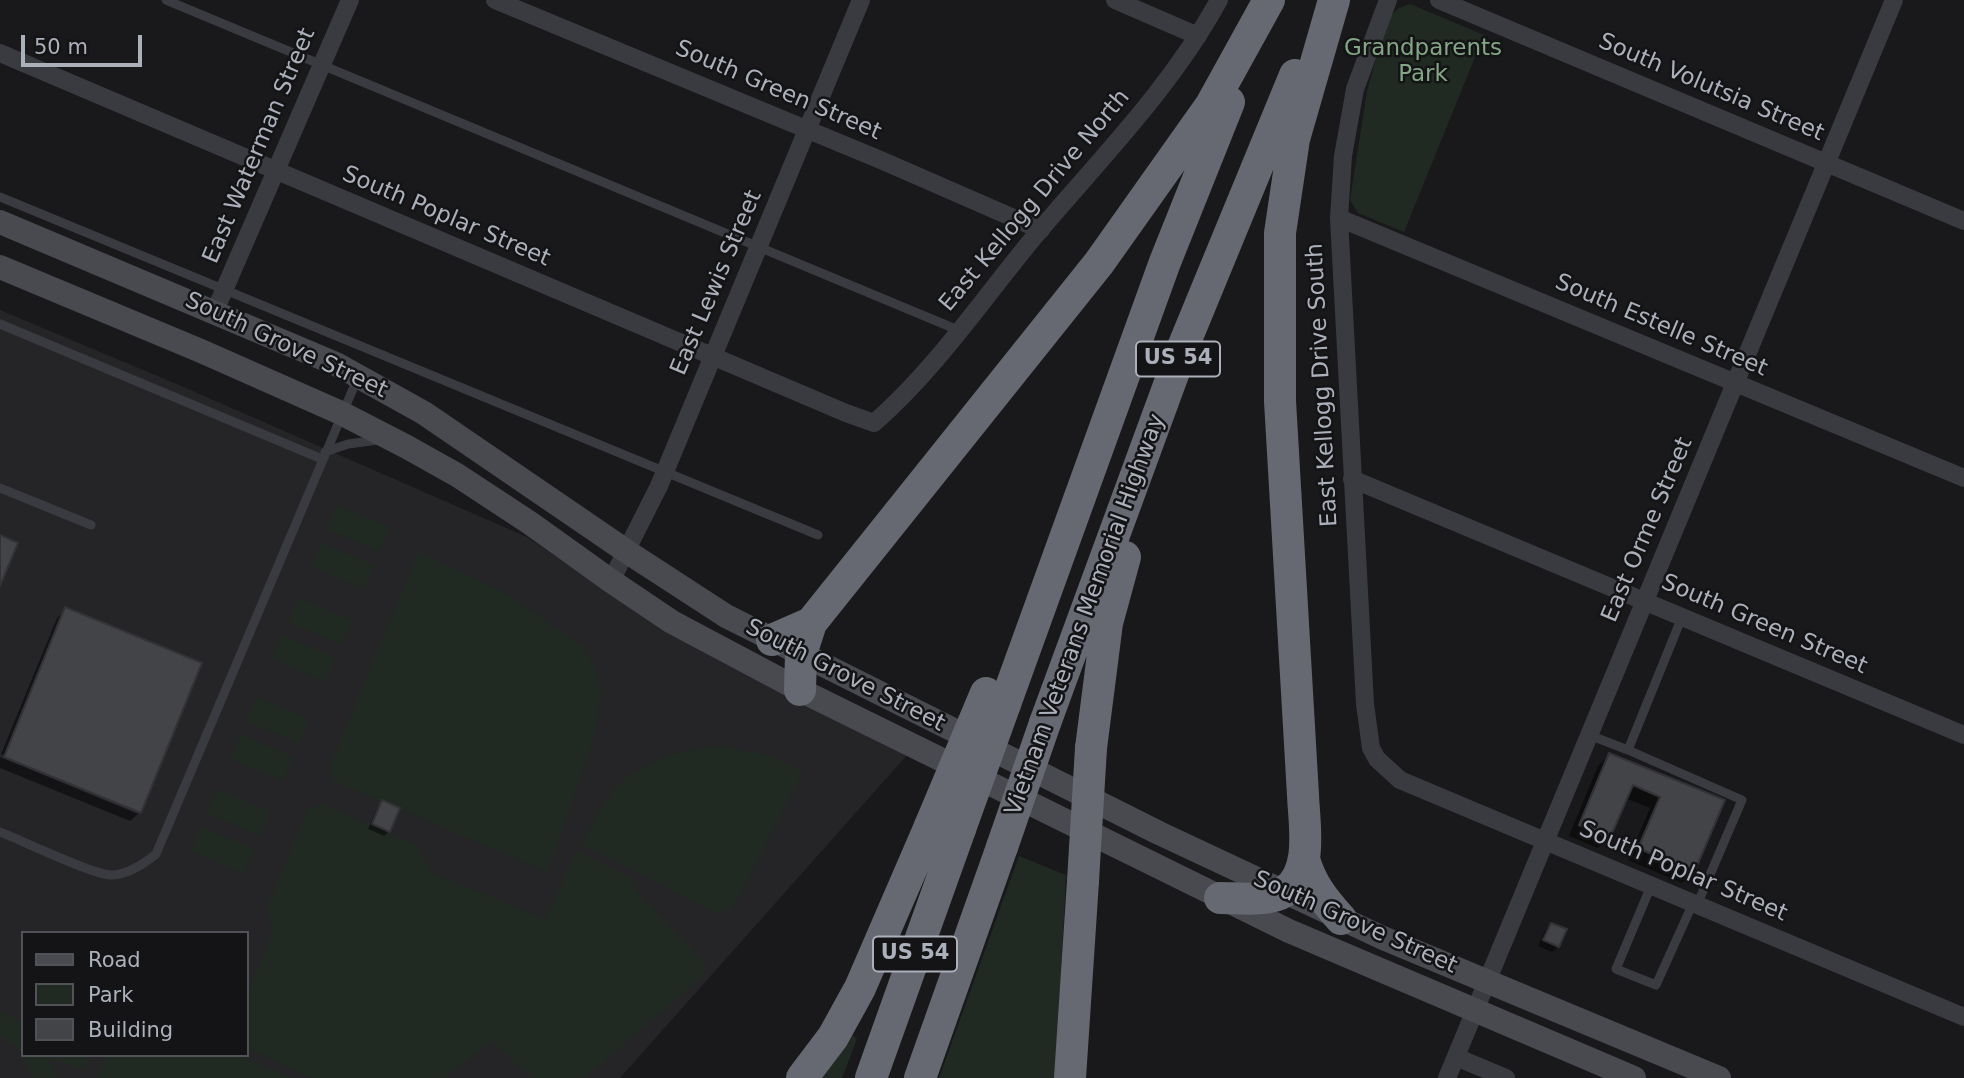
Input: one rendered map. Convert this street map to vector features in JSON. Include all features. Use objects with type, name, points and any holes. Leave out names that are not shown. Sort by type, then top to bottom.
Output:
[{"type":"highway","name":"Vietnam Veterans Memorial Highway","points":[[945,828],[1068,525],[1192,189],[1270,0]]},
{"type":"highway","points":[[800,690],[801,654],[811,623],[1099,263],[1212,105],[1270,0]]},
{"type":"highway","name":"Vietnam Veterans Memorial Highway","points":[[920,1078],[1045,723],[1183,347],[1325,0]]},
{"type":"highway","points":[[1334,0],[1294,139],[1280,233],[1280,401],[1304,859],[1308,874],[1320,895],[1341,919]]},
{"type":"highway","points":[[1070,1078],[1091,748],[1107,624],[1183,347]]},
{"type":"highway","points":[[772,640],[811,623]]},
{"type":"highway","points":[[802,1078],[833,1037],[945,828]]},
{"type":"highway","name":"US 54","points":[[871,1078],[945,828]]},
{"type":"highway","points":[[1220,898],[1255,899],[1283,892],[1296,879],[1304,859]]},
{"type":"highway","points":[[1078,975],[1084,1078]]},
{"type":"street","name":"East Waterman Street","points":[[220,301],[350,0]]},
{"type":"street","name":"South Green Street","points":[[495,0],[1041,230]]},
{"type":"street","name":"East Lewis Street","points":[[611,581],[665,470],[861,0]]},
{"type":"street","points":[[1115,0],[1198,36]]},
{"type":"street","name":"East Kellogg Drive North","points":[[874,423],[907,393],[1111,149],[1198,36],[1219,0]]},
{"type":"street","name":"East Kellogg Drive South","points":[[1387,768],[1377,759],[1371,748],[1365,704],[1339,218],[1343,156],[1355,89],[1388,0]]},
{"type":"street","name":"South Volutsia Street","points":[[1439,0],[1964,221]]},
{"type":"street","name":"East Orme Street","points":[[1447,1078],[1894,0]]},
{"type":"street","name":"South Poplar Street","points":[[0,53],[874,423]]},
{"type":"street","name":"South Estelle Street","points":[[1339,218],[1964,478]]},
{"type":"street","name":"South Grove Street","points":[[0,222],[220,301],[424,413],[716,609],[772,640],[1202,855],[1341,919],[1718,1078]]},
{"type":"street","name":"South Grove Street","points":[[0,267],[201,351],[395,441],[457,475],[672,622],[800,690],[1220,898],[1634,1078]]},
{"type":"street","name":"South Green Street","points":[[1352,480],[1964,735]]},
{"type":"street","name":"South Poplar Street","points":[[1387,768],[1400,780],[1964,1017]]},
{"type":"street","points":[[1456,1057],[1506,1078]]},
{"type":"lane","points":[[166,0],[958,330]]},
{"type":"lane","points":[[0,197],[220,301],[665,470],[818,535]]},
{"type":"lane","points":[[0,324],[323,455],[348,444],[370,440],[395,441]]},
{"type":"lane","points":[[0,832],[111,876],[140,867],[156,854],[323,455],[359,376]]},
{"type":"lane","points":[[0,488],[91,526]]},
{"type":"lane","points":[[1628,750],[1682,617]]},
{"type":"lane","points":[[1589,735],[1742,800],[1656,985],[1616,969],[1651,886]]},
{"type":"shaded area","points":[[0,310],[527,537],[633,609],[908,754],[620,1078],[0,1078]]},
{"type":"green space","name":"Grandparents Park","points":[[1410,4],[1484,35],[1404,232],[1358,213],[1350,200],[1367,91],[1382,38],[1389,17],[1399,8]]},
{"type":"green space","points":[[338,505],[390,527],[380,552],[327,529]]},
{"type":"green space","points":[[322,543],[374,565],[364,589],[311,567]]},
{"type":"green space","points":[[419,552],[506,593],[581,645],[595,667],[601,691],[591,748],[547,872],[334,781],[329,768]]},
{"type":"green space","points":[[299,598],[352,620],[341,644],[288,622]]},
{"type":"green space","points":[[283,635],[335,658],[325,682],[272,659]]},
{"type":"green space","points":[[257,697],[309,719],[299,743],[246,721]]},
{"type":"green space","points":[[241,734],[293,757],[283,781],[230,759]]},
{"type":"green space","points":[[720,746],[771,756],[803,771],[733,909],[718,914],[581,844],[611,794],[638,770],[664,757]]},
{"type":"green space","points":[[218,789],[270,811],[260,836],[207,813]]},
{"type":"green space","points":[[322,804],[416,844],[431,872],[546,919],[576,851],[636,880],[632,887],[703,960],[703,976],[585,1078],[532,1078],[492,1041],[445,1078],[312,1078],[248,1048],[248,994],[272,935],[268,905],[308,810]]},
{"type":"green space","points":[[202,827],[254,849],[244,874],[191,851]]},
{"type":"green space","points":[[1019,856],[1066,875],[1056,1078],[939,1078]]},
{"type":"green space","points":[[0,1012],[21,1020],[21,1053],[20,1051],[0,1034]]},
{"type":"green space","points":[[851,1034],[857,1039],[842,1078],[818,1078]]},
{"type":"green space","points":[[23,1057],[49,1057],[57,1078],[34,1078]]},
{"type":"green space","points":[[49,1057],[90,1057],[84,1071]]},
{"type":"green space","points":[[106,1057],[242,1057],[292,1078],[98,1078]]},
{"type":"building","points":[[0,535],[18,543],[0,586]]},
{"type":"building","points":[[65,607],[202,663],[141,813],[4,757]]},
{"type":"building","points":[[1609,753],[1725,800],[1694,873],[1638,848],[1660,797],[1633,785],[1610,838],[1579,825]]},
{"type":"building","points":[[382,800],[400,808],[390,832],[372,824]]},
{"type":"building","points":[[1551,923],[1567,929],[1559,947],[1543,940]]}]
